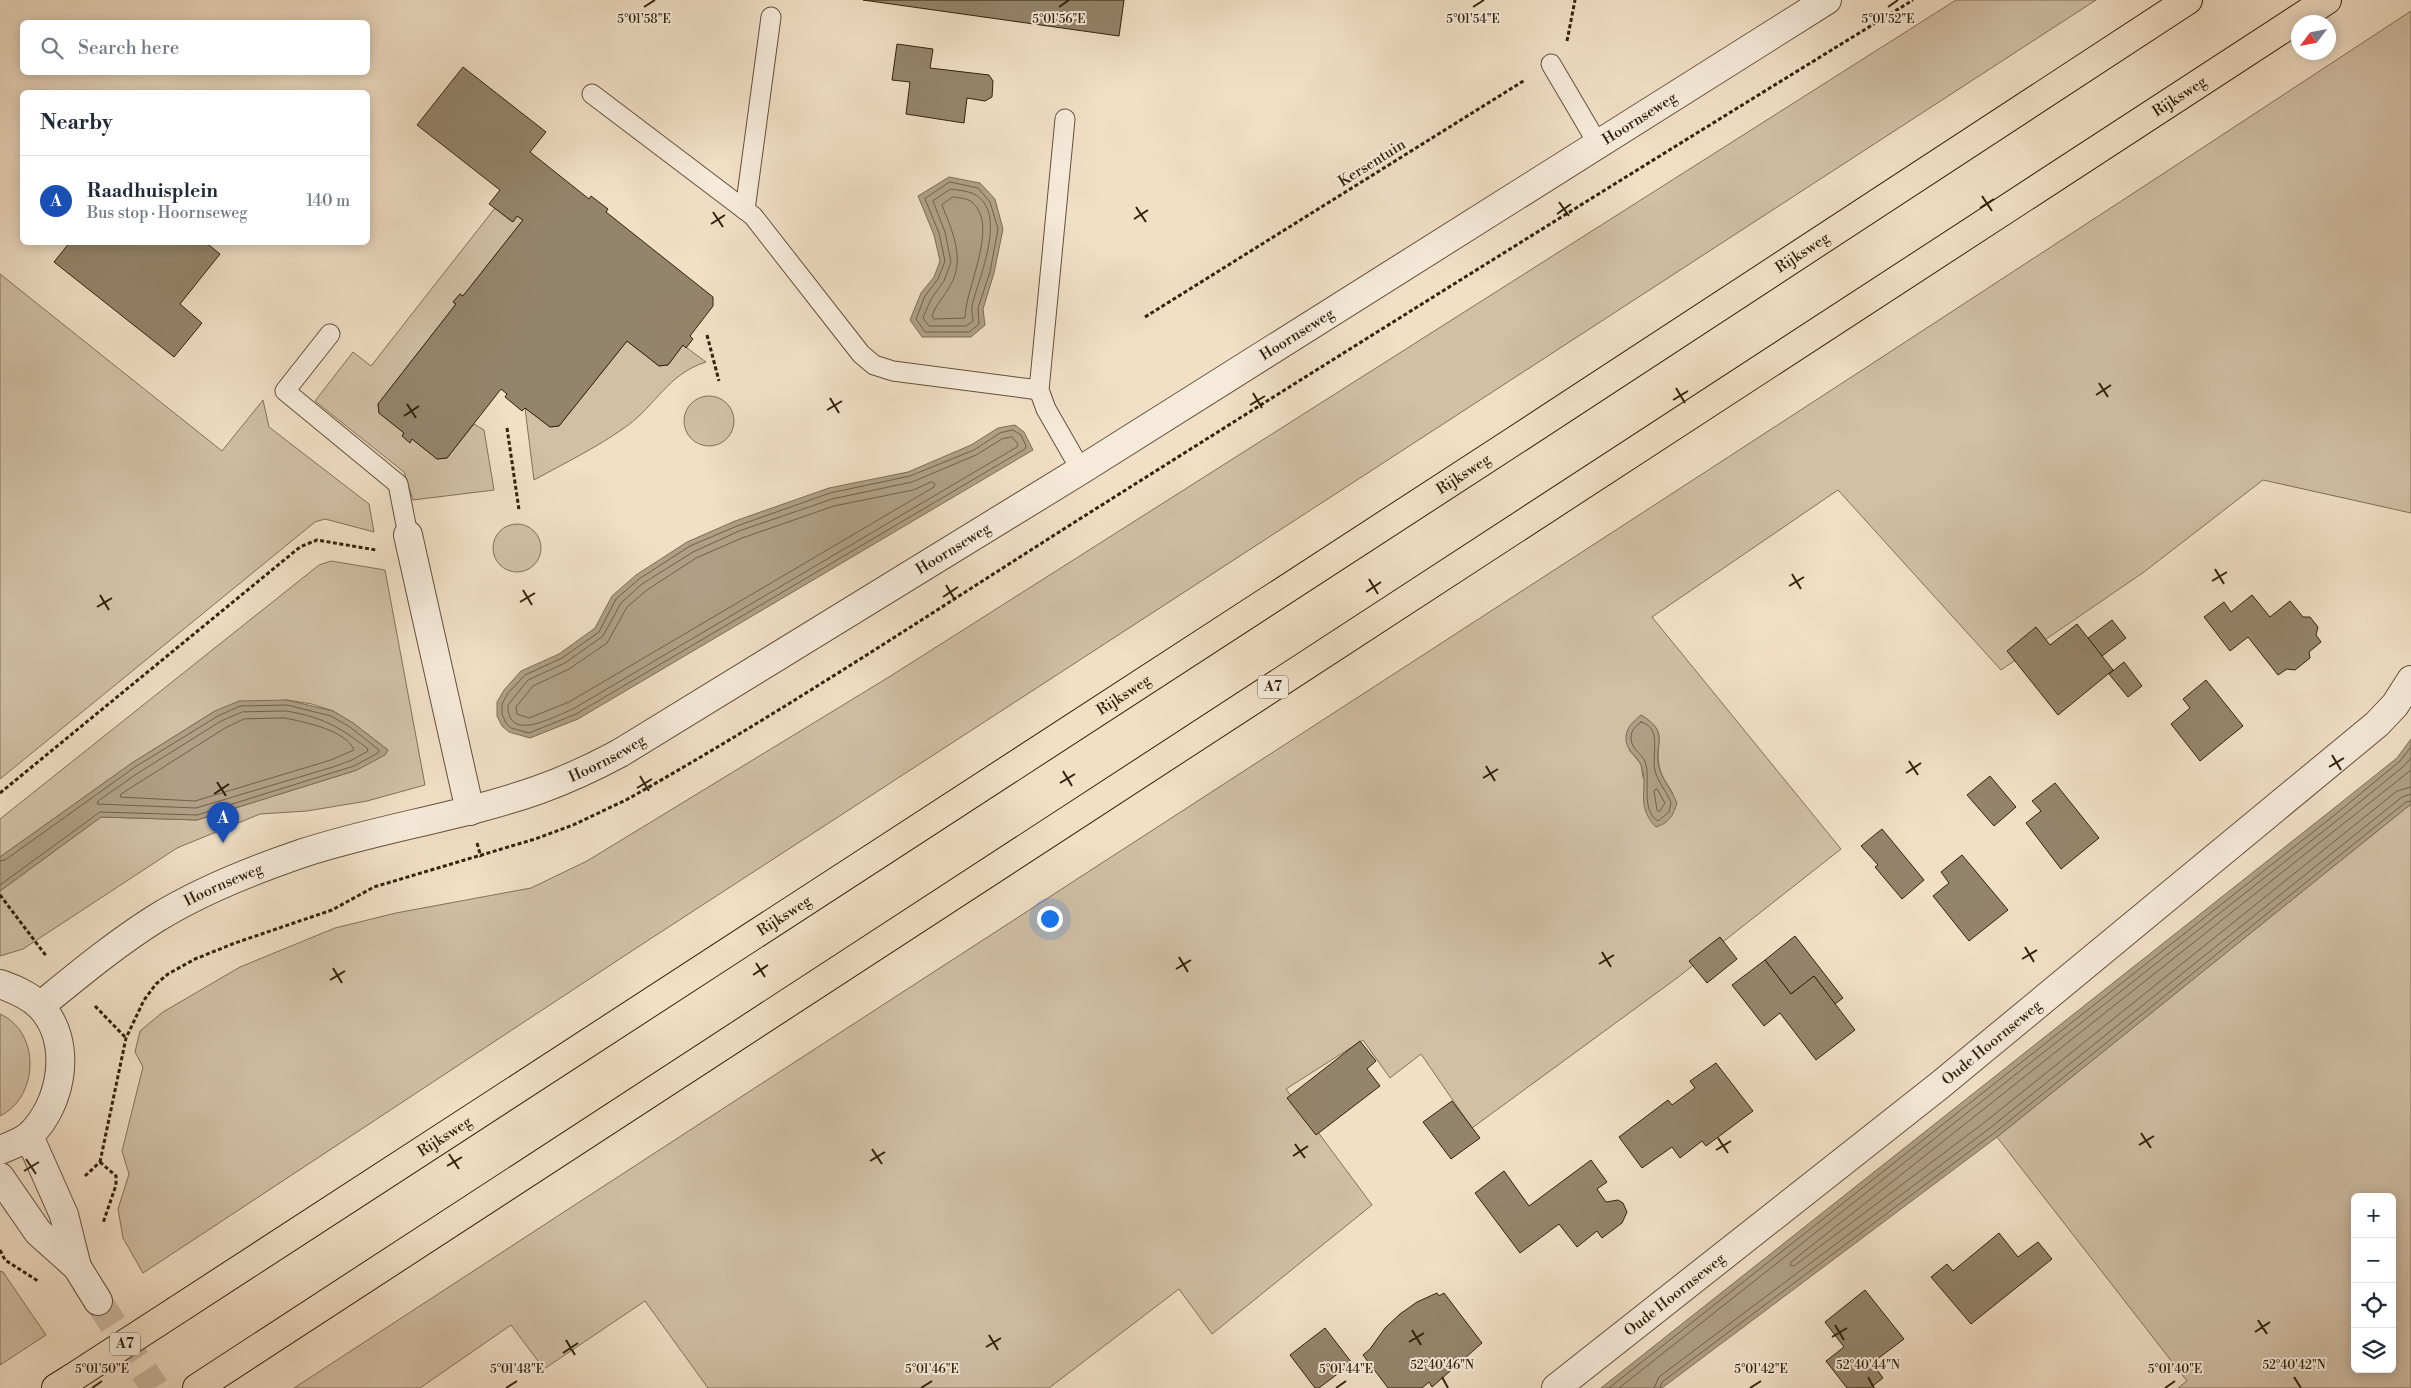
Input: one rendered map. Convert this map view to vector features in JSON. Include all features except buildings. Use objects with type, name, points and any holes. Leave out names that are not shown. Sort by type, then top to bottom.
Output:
[{"type":"highway","name":"Rijksweg","points":[[64,1383],[1497,452],[2188,0]]},
{"type":"highway","name":"Rijksweg","points":[[208,1381],[2327,0]]},
{"type":"street","name":"Hoornseweg","points":[[40,1006],[127,938],[156,918],[204,894],[304,853],[470,810],[552,785],[620,753],[1081,470],[1827,0]]},
{"type":"street","points":[[408,535],[470,810]]},
{"type":"street","name":"Oude Hoornseweg","points":[[1556,1388],[1940,1085],[2370,730],[2395,705],[2411,680]]},
{"type":"street","points":[[0,984],[18,990],[40,1006],[58,1039],[60,1061],[58,1083],[42,1121],[30,1136],[0,1150]]},
{"type":"street","points":[[30,1136],[64,1215],[77,1267]]},
{"type":"street","points":[[0,1177],[38,1232],[77,1267],[98,1301]]},
{"type":"lane","points":[[745,210],[770,17]]},
{"type":"lane","points":[[1551,64],[1598,144]]},
{"type":"lane","points":[[592,94],[753,216],[861,354],[874,366],[949,380],[1039,390]]},
{"type":"lane","points":[[1065,120],[1039,390],[1046,409],[1081,470]]},
{"type":"lane","points":[[330,334],[285,391],[398,484],[408,535]]},
{"type":"path","name":"Kersentuin","points":[[1145,317],[1551,64],[1569,38],[1575,0]]},
{"type":"path","points":[[707,335],[719,381]]},
{"type":"path","points":[[506,428],[519,510]]},
{"type":"path","points":[[0,793],[300,547],[316,540],[385,552],[408,535]]},
{"type":"path","points":[[100,1162],[116,1176],[116,1185],[105,1214]]},
{"type":"path","points":[[0,1250],[5,1260],[11,1265],[40,1282]]},
{"type":"shaded area","points":[[1956,0],[2096,0],[644,943],[143,1273],[123,1238],[118,1209],[129,1174],[122,1151],[143,1067],[135,1052],[140,1031],[163,1012],[240,967],[335,928],[396,913],[531,888],[587,861],[889,677]]},
{"type":"shaded area","points":[[2411,11],[2411,513],[2263,480],[2144,572],[2001,670],[1838,490],[1652,617],[1841,849],[1677,978],[1472,1128],[1421,1054],[1390,1078],[1363,1040],[1286,1089],[1372,1205],[1212,1334],[1179,1289],[1049,1388],[708,1388],[645,1301],[544,1369],[511,1325],[420,1388],[294,1388],[823,1043],[1618,529]],"holes":[[[1641,715],[1656,727],[1658,733],[1658,760],[1661,772],[1673,794],[1643,778],[1641,764],[1629,750]]]},
{"type":"shaded area","points":[[495,208],[512,222],[517,216],[523,220],[463,296],[460,294],[453,302],[456,304],[378,404],[379,413],[404,433],[402,436],[410,442],[412,439],[437,459],[447,458],[474,424],[484,430],[494,490],[413,500],[404,472],[315,401],[353,352],[371,366]]},
{"type":"shaded area","points":[[0,274],[222,451],[263,400],[269,427],[369,504],[374,532],[325,519],[315,522],[0,779]]},
{"type":"shaded area","points":[[627,341],[659,366],[668,365],[683,345],[706,362],[693,367],[672,382],[647,408],[616,434],[534,480],[525,408],[550,427],[559,426]]},
{"type":"shaded area","points":[[709,396],[718,398],[729,407],[734,421],[732,430],[723,441],[709,446],[700,444],[689,435],[684,421],[686,412],[695,401]]},
{"type":"shaded area","points":[[517,524],[526,526],[534,531],[539,539],[541,548],[539,557],[534,565],[526,570],[517,572],[508,570],[500,565],[495,557],[493,548],[495,539],[500,531],[508,526]]},
{"type":"shaded area","points":[[331,561],[385,570],[425,785],[367,801],[307,811],[260,814],[177,848],[23,949],[0,956],[0,891],[101,817],[197,820],[357,770],[388,750],[353,723],[333,711],[312,704],[287,700],[215,711],[132,763],[0,857],[0,819],[319,565]]},
{"type":"shaded area","points":[[2411,804],[2411,1388],[2178,1388],[2187,1381],[1997,1137]]},
{"type":"shaded area","points":[[0,1014],[13,1023],[23,1035],[28,1049],[30,1065],[28,1080],[22,1095],[13,1107],[0,1116]]},
{"type":"shaded area","points":[[0,1271],[3,1272],[46,1335],[0,1365]]},
{"type":"water","points":[[949,177],[980,183],[995,199],[1003,229],[994,273],[983,309],[985,325],[971,337],[922,337],[910,320],[921,293],[934,277],[940,261],[934,235],[918,196]]},
{"type":"water","points":[[1015,425],[1024,432],[1033,450],[578,719],[530,738],[509,732],[502,726],[497,716],[497,702],[504,690],[521,671],[559,654],[595,628],[612,596],[636,575],[687,542],[735,521],[829,488],[908,472],[971,445],[998,428]]},
{"type":"water","points":[[287,700],[333,711],[353,723],[388,750],[385,755],[357,770],[197,820],[101,817],[0,891],[0,857],[132,763],[215,711],[239,701]]},
{"type":"water","points":[[1641,715],[1651,722],[1659,734],[1658,762],[1660,771],[1677,803],[1670,818],[1656,827],[1649,819],[1645,810],[1643,771],[1626,741],[1629,727]]},
{"type":"water","points":[[2411,739],[2411,804],[1997,1137],[1662,1388],[1601,1388],[2397,758]]},
{"type":"tunnel","points":[[98,1301],[155,1388]]},
{"type":"place","name":"Raadhuisplein","points":[[223,843]]}]
